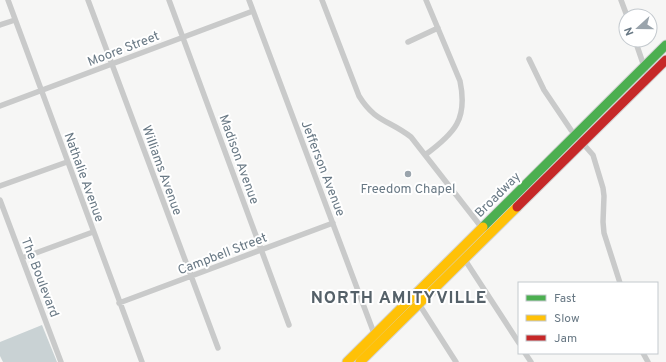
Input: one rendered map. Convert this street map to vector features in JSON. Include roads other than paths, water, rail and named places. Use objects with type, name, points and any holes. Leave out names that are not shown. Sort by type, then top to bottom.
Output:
[{"type":"main road","name":"Broadway","points":[[360,362],[378,339],[456,253],[666,45]]},
{"type":"main road","name":"Broadway","points":[[347,362],[378,339],[419,304],[583,144],[666,60]]},
{"type":"main road","points":[[465,260],[464,250],[482,233],[482,228]]},
{"type":"main road","points":[[435,288],[437,280],[456,262],[458,257],[456,253]]},
{"type":"street","name":"Nathalie Avenue","points":[[8,0],[142,362]]},
{"type":"street","name":"Williams Avenue","points":[[88,0],[218,348]]},
{"type":"street","name":"Madison Avenue","points":[[169,0],[289,325]]},
{"type":"street","name":"Jefferson Avenue","points":[[249,0],[378,339]]},
{"type":"street","points":[[322,0],[358,96],[366,108],[383,121],[400,128],[411,137],[482,228]]},
{"type":"street","points":[[426,0],[460,80],[463,94],[463,107],[454,130],[443,142],[426,155]]},
{"type":"street","name":"Moore Street","points":[[0,106],[253,11]]},
{"type":"street","points":[[0,25],[15,20]]},
{"type":"street","points":[[408,42],[438,28]]},
{"type":"street","points":[[638,48],[648,78]]},
{"type":"street","points":[[529,59],[544,90],[575,135],[592,155],[603,188],[604,233],[620,282]]},
{"type":"street","points":[[0,186],[67,162]]},
{"type":"street","name":"The Boulevard","points":[[0,202],[61,362]]},
{"type":"street","name":"Campbell Street","points":[[120,303],[333,223]]},
{"type":"street","points":[[22,258],[93,232]]},
{"type":"street","points":[[465,260],[518,341]]},
{"type":"street","points":[[419,304],[456,362]]},
{"type":"place","name":"Freedom Chapel","points":[[408,174]]},
{"type":"district","name":"NORTH AMITYVILLE","points":[[399,297]]}]
